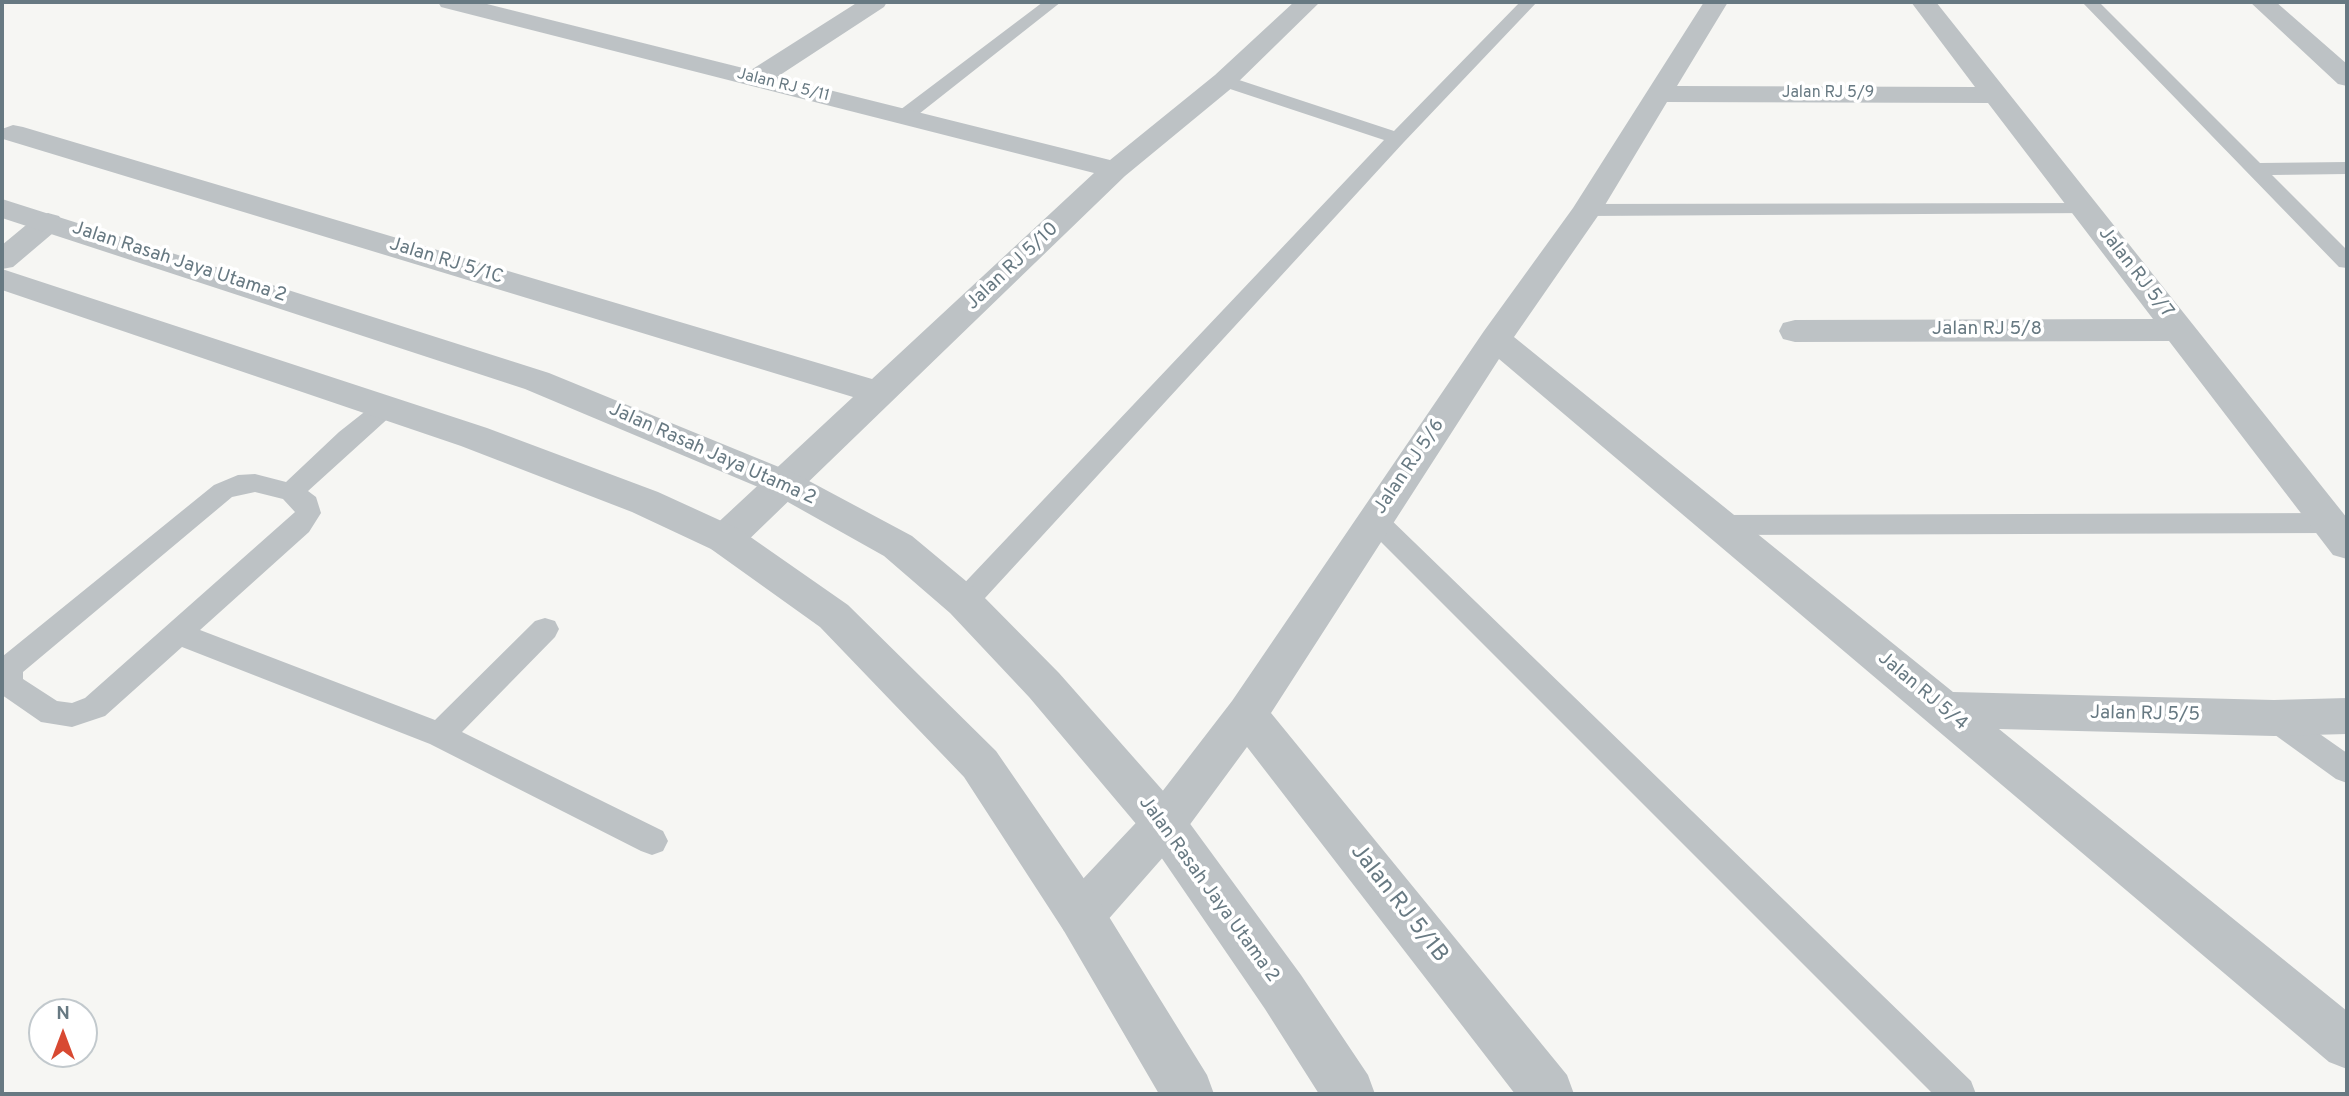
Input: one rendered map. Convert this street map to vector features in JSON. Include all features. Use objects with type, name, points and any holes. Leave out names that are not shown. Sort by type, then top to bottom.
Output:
[{"type":"street","name":"Jalan RJ 5/11","points":[[450,2],[1115,170]]},
{"type":"street","points":[[755,79],[870,2]]},
{"type":"street","name":"Jalan RJ 5/10","points":[[725,539],[1115,170],[1224,81],[1308,2]]},
{"type":"street","name":"Jalan RJ 5/6","points":[[1081,915],[1164,824],[1247,714],[1496,339],[1587,210],[1716,2]]},
{"type":"street","name":"Jalan RJ 5/7","points":[[1923,2],[2339,534]]},
{"type":"street","points":[[2262,2],[2347,78]]},
{"type":"street","name":"Jalan RJ 5/9","points":[[1660,94],[1995,95]]},
{"type":"street","name":"Jalan RJ 5/1C","points":[[13,133],[878,393]]},
{"type":"street","name":"Jalan Rasah Jaya Utama 2","points":[[2,208],[537,381],[783,483],[898,546],[964,603],[1044,685],[1164,824],[1283,992],[1349,1094]]},
{"type":"street","points":[[2,260],[48,222]]},
{"type":"street","points":[[2,279],[474,437],[621,493],[725,539],[834,616],[979,764],[1081,915],[1188,1094]]},
{"type":"street","name":"Jalan RJ 5/8","points":[[1795,331],[2179,330]]},
{"type":"street","name":"Jalan RJ 5/4","points":[[1496,339],[2347,1044]]},
{"type":"street","name":"Jalan RJ 5/5","points":[[1944,710],[2274,718],[2347,716]]},
{"type":"street","name":"Jalan RJ 5/1B","points":[[1247,714],[1548,1094]]},
{"type":"lane","points":[[903,117],[1052,2]]},
{"type":"lane","points":[[964,603],[1397,138],[1529,2]]},
{"type":"lane","points":[[2090,2],[2347,262]]},
{"type":"lane","points":[[1224,81],[1397,138]]},
{"type":"lane","points":[[2256,169],[2347,168]]},
{"type":"lane","points":[[1587,210],[2085,209]]},
{"type":"lane","points":[[291,492],[348,438],[385,408]]},
{"type":"lane","points":[[255,483],[291,492],[307,504],[308,513],[300,525],[95,707],[72,715],[51,713],[9,685],[8,674],[13,664],[223,491],[238,485],[255,483]]},
{"type":"lane","points":[[1375,520],[1958,1094]]},
{"type":"lane","points":[[1722,525],[2339,534]]},
{"type":"lane","points":[[440,735],[545,629]]},
{"type":"lane","points":[[179,634],[440,735],[652,841]]},
{"type":"lane","points":[[2274,718],[2347,770]]}]
